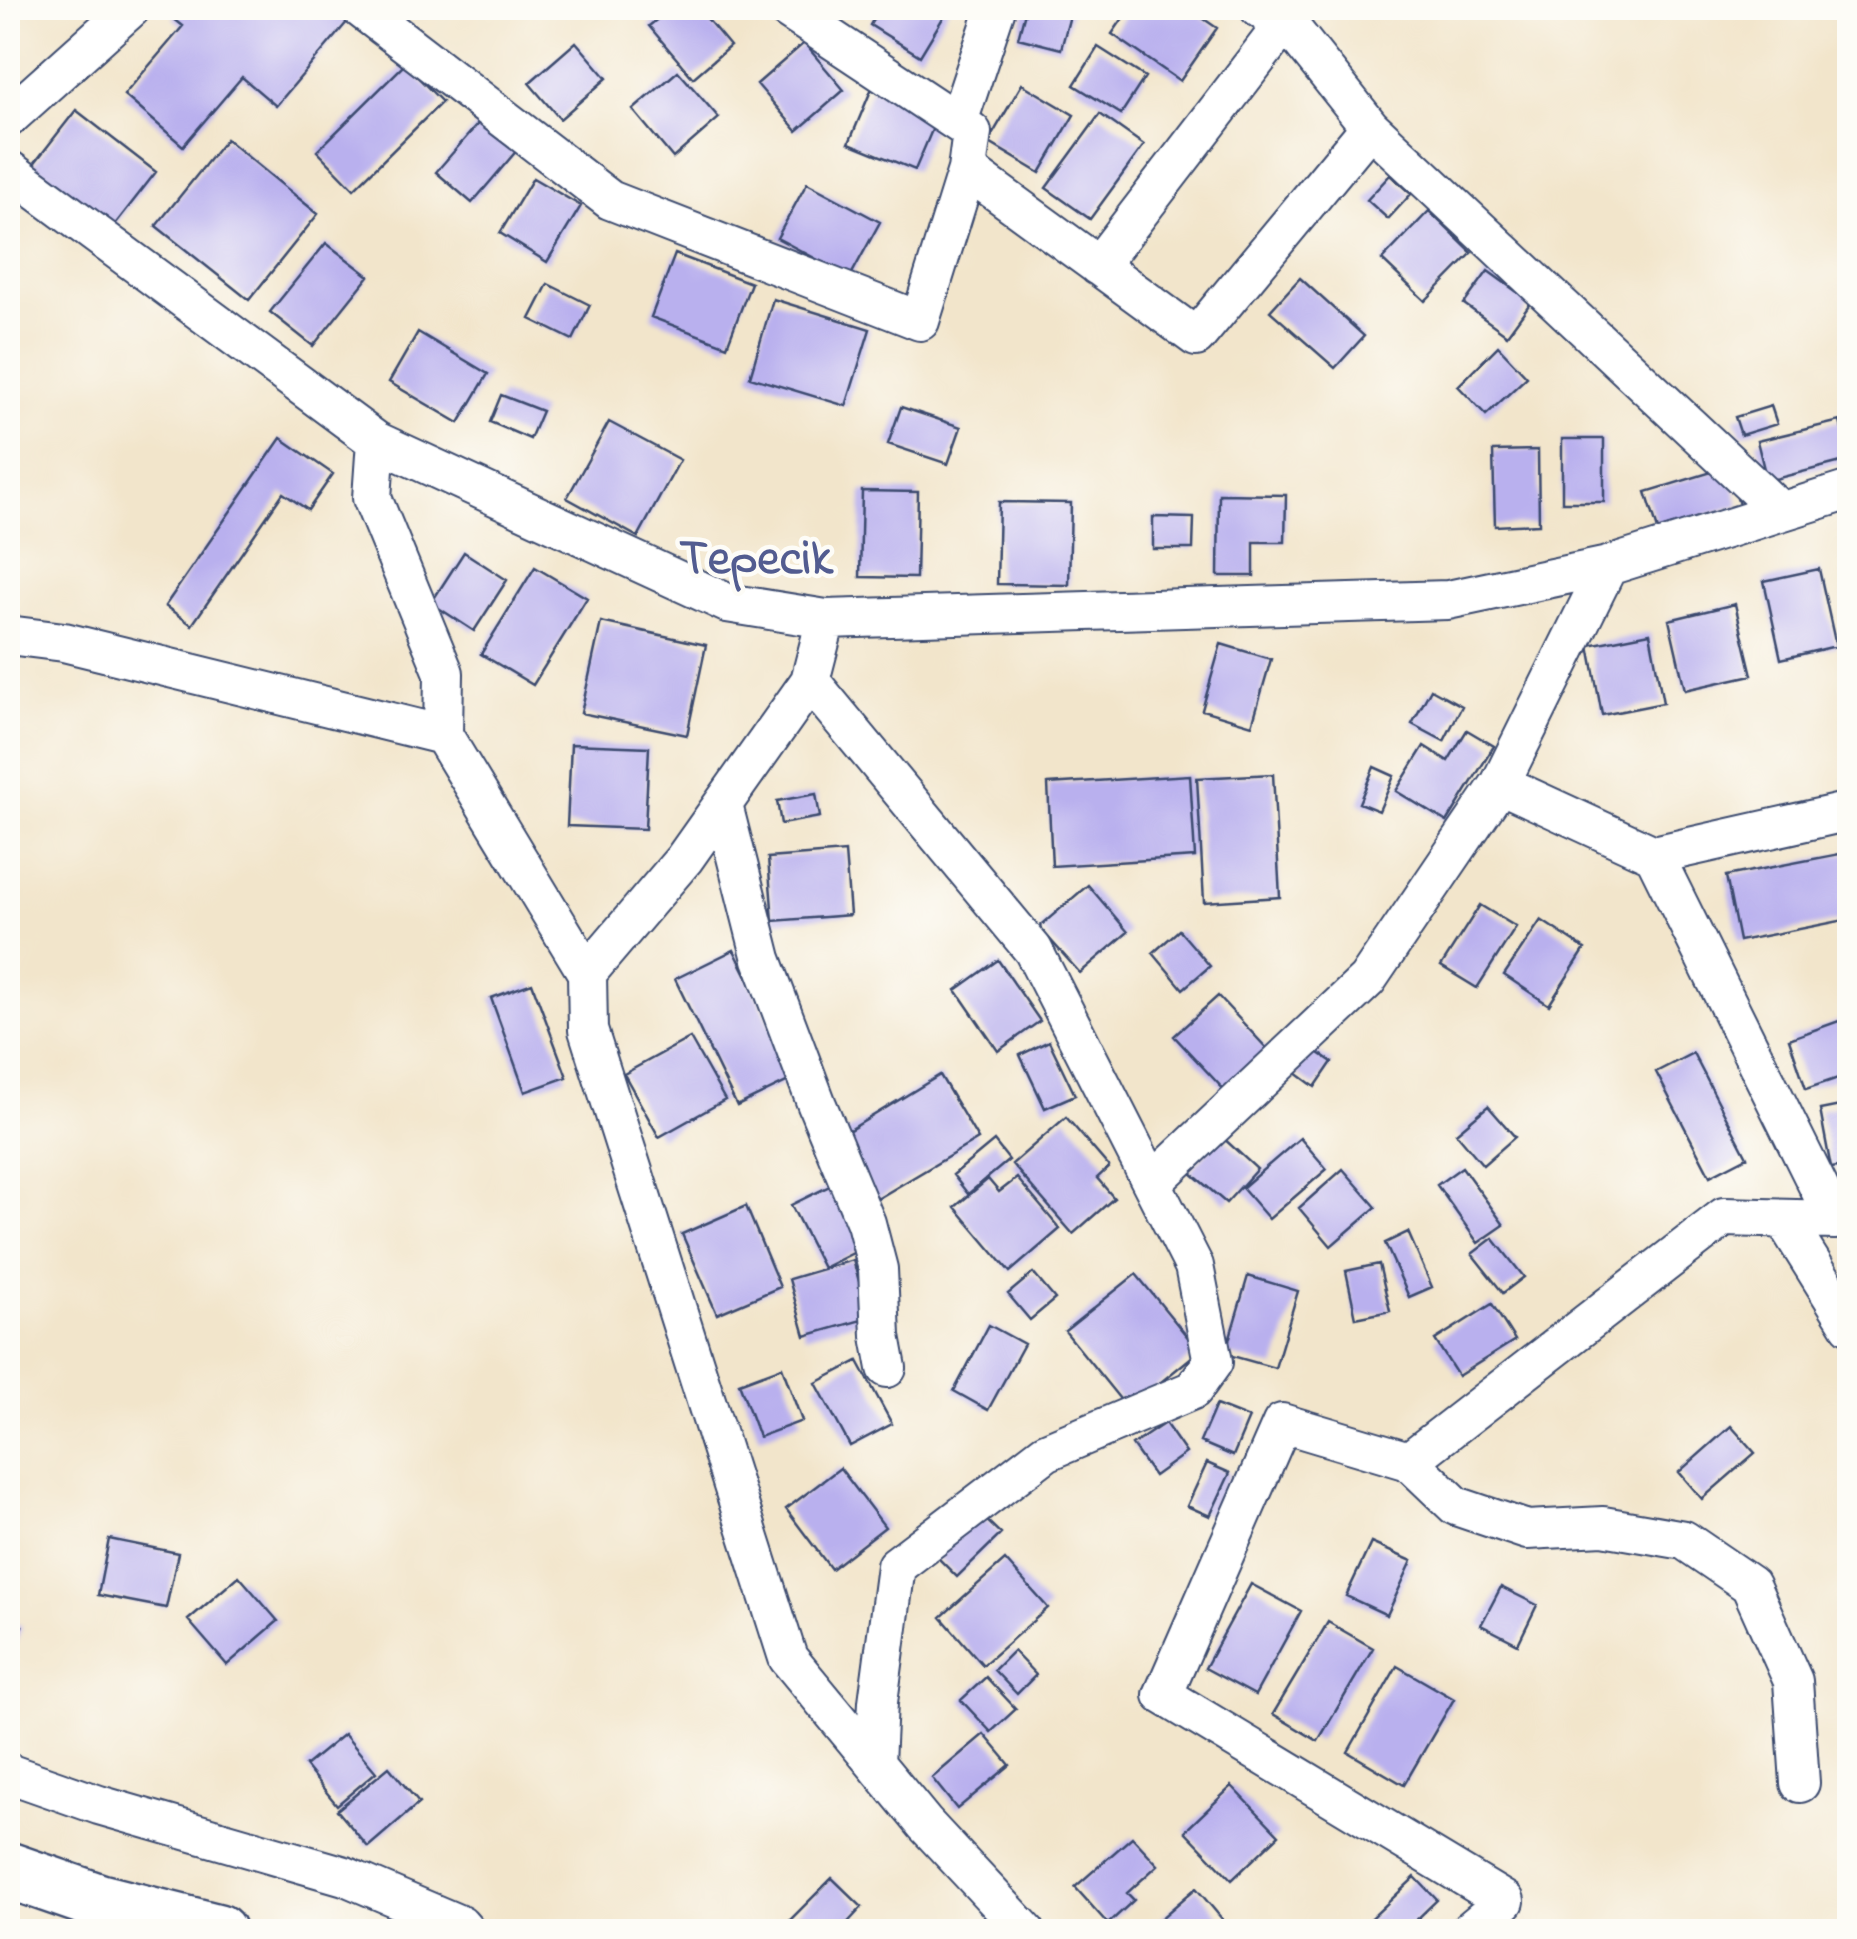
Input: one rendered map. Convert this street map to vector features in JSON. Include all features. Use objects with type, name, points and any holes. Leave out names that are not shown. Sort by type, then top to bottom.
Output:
[{"type":"main road","points":[[8,1870],[100,1902],[218,1932]]},
{"type":"street","points":[[8,118],[131,8]]},
{"type":"street","points":[[360,8],[610,200],[920,321],[968,170],[972,132],[784,8]]},
{"type":"street","points":[[958,122],[996,8]]},
{"type":"street","points":[[1098,266],[1280,13],[1370,128],[1780,510]]},
{"type":"street","points":[[968,170],[1196,337],[1370,128]]},
{"type":"street","points":[[8,168],[376,441],[727,603],[826,619],[1448,600],[1608,566],[1850,490]]},
{"type":"street","points":[[376,441],[372,498],[444,673],[444,735],[587,973],[588,1030],[788,1658],[925,1824],[1026,1932]]},
{"type":"street","points":[[1152,1183],[1367,980],[1500,784],[1608,566]]},
{"type":"street","points":[[587,973],[684,860],[810,681],[826,619]]},
{"type":"street","points":[[8,635],[64,642],[444,735]]},
{"type":"street","points":[[810,681],[1034,950],[1194,1266],[1213,1362],[1193,1390],[1046,1452],[896,1566],[878,1702],[875,1763]]},
{"type":"street","points":[[1500,784],[1654,855],[1850,811]]},
{"type":"street","points":[[723,805],[762,959],[866,1222],[878,1269],[880,1336],[887,1368]]},
{"type":"street","points":[[1409,1461],[1724,1218],[1842,1217],[1654,855]]},
{"type":"street","points":[[1784,1219],[1850,1326]]},
{"type":"street","points":[[1468,1932],[1506,1901],[1163,1695],[1282,1423],[1409,1461],[1456,1506],[1527,1530],[1603,1526],[1684,1540],[1750,1585],[1794,1681],[1800,1784]]},
{"type":"street","points":[[8,1773],[99,1805],[346,1876],[460,1925],[466,1932]]},
{"type":"building","points":[[181,8],[332,8],[348,21],[276,106],[242,77],[183,146],[124,95],[183,26],[173,18]]},
{"type":"building","points":[[671,8],[698,8],[730,46],[693,78],[649,26]]},
{"type":"building","points":[[873,8],[949,8],[920,56],[870,25],[878,11]]},
{"type":"building","points":[[1026,8],[1072,8],[1061,49],[1018,38]]},
{"type":"building","points":[[1130,8],[1188,8],[1217,28],[1180,81],[1112,34]]},
{"type":"building","points":[[576,42],[607,78],[560,119],[529,83]]},
{"type":"building","points":[[804,43],[844,90],[797,131],[757,84]]},
{"type":"building","points":[[1098,47],[1145,77],[1121,114],[1074,85]]},
{"type":"building","points":[[405,64],[442,102],[354,189],[317,151]]},
{"type":"building","points":[[678,71],[719,118],[673,158],[633,110]]},
{"type":"building","points":[[1022,84],[1074,115],[1040,173],[988,142]]},
{"type":"building","points":[[872,88],[938,116],[915,170],[849,143]]},
{"type":"building","points":[[76,110],[156,172],[113,227],[33,165]]},
{"type":"building","points":[[1100,114],[1144,145],[1090,219],[1046,188]]},
{"type":"building","points":[[483,118],[518,149],[472,203],[436,172]]},
{"type":"building","points":[[226,139],[318,214],[249,300],[156,226]]},
{"type":"building","points":[[1390,175],[1411,194],[1388,219],[1367,200]]},
{"type":"building","points":[[533,178],[581,206],[547,262],[500,233]]},
{"type":"building","points":[[807,183],[880,222],[850,277],[777,238]]},
{"type":"building","points":[[1429,211],[1472,253],[1425,301],[1382,260]]},
{"type":"building","points":[[326,243],[369,276],[313,346],[270,312]]},
{"type":"building","points":[[675,254],[751,283],[727,346],[651,317]]},
{"type":"building","points":[[1488,271],[1531,302],[1507,335],[1464,304]]},
{"type":"building","points":[[1300,278],[1364,336],[1335,368],[1270,311]]},
{"type":"building","points":[[548,284],[590,305],[573,340],[530,319]]},
{"type":"building","points":[[773,299],[870,329],[846,406],[750,377]]},
{"type":"building","points":[[418,332],[488,374],[459,423],[389,382]]},
{"type":"building","points":[[1498,346],[1527,377],[1486,415],[1458,386]]},
{"type":"building","points":[[501,395],[542,411],[530,439],[490,422]]},
{"type":"building","points":[[1771,406],[1777,424],[1741,435],[1735,417]]},
{"type":"building","points":[[901,407],[961,427],[948,464],[888,444]]},
{"type":"building","points":[[1840,421],[1849,460],[1767,481],[1757,441]]},
{"type":"building","points":[[609,422],[680,460],[638,537],[567,498]]},
{"type":"building","points":[[281,438],[333,474],[308,510],[283,493],[192,625],[165,606]]},
{"type":"building","points":[[1562,439],[1604,439],[1604,502],[1562,502]]},
{"type":"building","points":[[1538,450],[1539,524],[1495,526],[1493,451]]},
{"type":"building","points":[[1728,467],[1739,505],[1658,530],[1646,492]]},
{"type":"building","points":[[862,491],[918,492],[916,578],[860,577]]},
{"type":"building","points":[[1219,494],[1286,495],[1285,542],[1254,542],[1254,576],[1218,576]]},
{"type":"building","points":[[999,502],[1071,503],[1069,585],[997,584]]},
{"type":"building","points":[[1153,517],[1194,518],[1193,549],[1153,549]]},
{"type":"building","points":[[464,552],[507,580],[474,631],[431,603]]},
{"type":"building","points":[[535,567],[587,598],[533,685],[481,654]]},
{"type":"building","points":[[1819,569],[1836,646],[1781,659],[1764,581]]},
{"type":"building","points":[[1735,604],[1752,675],[1685,690],[1669,620]]},
{"type":"building","points":[[601,622],[706,645],[687,735],[581,713]]},
{"type":"building","points":[[1650,633],[1663,703],[1602,715],[1589,645]]},
{"type":"building","points":[[1221,644],[1271,659],[1252,725],[1202,710]]},
{"type":"building","points":[[1431,689],[1462,706],[1444,741],[1412,724]]},
{"type":"building","points":[[1467,730],[1494,746],[1447,822],[1396,791],[1424,746],[1448,761]]},
{"type":"building","points":[[571,744],[649,747],[645,829],[567,826]]},
{"type":"building","points":[[1374,767],[1394,776],[1379,811],[1359,803]]},
{"type":"building","points":[[1273,774],[1280,897],[1204,902],[1197,778]]},
{"type":"building","points":[[1190,775],[1195,857],[1052,866],[1048,784]]},
{"type":"building","points":[[816,794],[820,817],[781,824],[777,801]]},
{"type":"building","points":[[845,852],[850,915],[773,921],[768,858]]},
{"type":"building","points":[[1850,852],[1850,919],[1739,941],[1726,876]]},
{"type":"building","points":[[1088,885],[1128,932],[1080,973],[1039,927]]},
{"type":"building","points":[[1480,905],[1516,927],[1477,988],[1441,966]]},
{"type":"building","points":[[1541,920],[1585,949],[1549,1005],[1504,975]]},
{"type":"building","points":[[1179,930],[1210,966],[1183,989],[1153,953]]},
{"type":"building","points":[[734,950],[797,1077],[737,1106],[675,979]]},
{"type":"building","points":[[998,960],[1040,1021],[998,1051],[956,990]]},
{"type":"building","points":[[532,983],[567,1077],[525,1092],[491,998]]},
{"type":"building","points":[[1218,996],[1271,1053],[1227,1093],[1174,1036]]},
{"type":"building","points":[[1850,1017],[1850,1074],[1806,1089],[1789,1039]]},
{"type":"building","points":[[690,1038],[725,1100],[659,1137],[624,1074]]},
{"type":"building","points":[[1049,1041],[1075,1095],[1045,1108],[1020,1055]]},
{"type":"building","points":[[1313,1049],[1332,1062],[1315,1087],[1296,1073]]},
{"type":"building","points":[[1693,1053],[1747,1157],[1710,1176],[1656,1072]]},
{"type":"building","points":[[940,1075],[978,1139],[877,1199],[840,1136]]},
{"type":"building","points":[[1850,1104],[1850,1165],[1831,1168],[1820,1110]]},
{"type":"building","points":[[1488,1106],[1515,1137],[1483,1165],[1456,1133]]},
{"type":"building","points":[[1066,1117],[1109,1167],[1097,1178],[1114,1198],[1073,1234],[1012,1164]]},
{"type":"building","points":[[1221,1136],[1257,1169],[1226,1203],[1190,1172]]},
{"type":"building","points":[[1300,1138],[1327,1169],[1269,1219],[1242,1188]]},
{"type":"building","points":[[994,1141],[1009,1160],[968,1194],[953,1175]]},
{"type":"building","points":[[1462,1167],[1504,1225],[1478,1243],[1437,1185]]},
{"type":"building","points":[[1343,1169],[1376,1207],[1331,1246],[1299,1208]]},
{"type":"building","points":[[1017,1178],[1060,1229],[1010,1272],[955,1207],[988,1179],[999,1192]]},
{"type":"building","points":[[836,1183],[867,1246],[823,1268],[791,1205]]},
{"type":"building","points":[[746,1206],[780,1287],[717,1314],[682,1234]]},
{"type":"building","points":[[1408,1232],[1432,1287],[1409,1297],[1385,1243]]},
{"type":"building","points":[[1493,1238],[1524,1277],[1503,1293],[1472,1254]]},
{"type":"building","points":[[853,1260],[869,1318],[805,1336],[789,1279]]},
{"type":"building","points":[[1379,1264],[1390,1311],[1356,1318],[1346,1271]]},
{"type":"building","points":[[1033,1273],[1055,1299],[1030,1320],[1008,1294]]},
{"type":"building","points":[[1136,1274],[1199,1351],[1128,1409],[1065,1331]]},
{"type":"building","points":[[1248,1276],[1298,1291],[1275,1368],[1225,1354]]},
{"type":"building","points":[[1492,1304],[1515,1340],[1458,1376],[1435,1340]]},
{"type":"building","points":[[989,1325],[1024,1344],[988,1410],[954,1391]]},
{"type":"building","points":[[858,1361],[892,1424],[850,1446],[816,1383]]},
{"type":"building","points":[[782,1367],[802,1421],[759,1437],[739,1383]]},
{"type":"building","points":[[1216,1405],[1249,1418],[1233,1456],[1200,1442]]},
{"type":"building","points":[[1165,1423],[1186,1453],[1154,1476],[1132,1445]]},
{"type":"building","points":[[1731,1426],[1755,1453],[1702,1499],[1679,1472]]},
{"type":"building","points":[[1207,1463],[1230,1473],[1210,1516],[1187,1506]]},
{"type":"building","points":[[840,1468],[885,1527],[831,1569],[786,1509]]},
{"type":"building","points":[[979,1513],[1001,1534],[957,1577],[937,1557]]},
{"type":"building","points":[[109,1539],[178,1553],[166,1608],[98,1595]]},
{"type":"building","points":[[1371,1543],[1412,1561],[1387,1615],[1346,1596]]},
{"type":"building","points":[[1005,1560],[1048,1608],[983,1665],[941,1617]]},
{"type":"building","points":[[239,1576],[278,1621],[227,1665],[188,1620]]},
{"type":"building","points":[[1251,1584],[1301,1611],[1255,1695],[1205,1668]]},
{"type":"building","points":[[1501,1587],[1537,1605],[1518,1644],[1481,1625]]},
{"type":"building","points":[[8,1621],[22,1626],[8,1664]]},
{"type":"building","points":[[1328,1622],[1373,1648],[1318,1741],[1273,1714]]},
{"type":"building","points":[[1013,1651],[1036,1675],[1017,1694],[994,1670]]},
{"type":"building","points":[[1397,1666],[1454,1699],[1404,1785],[1348,1752]]},
{"type":"building","points":[[986,1677],[1016,1709],[991,1732],[961,1700]]},
{"type":"building","points":[[344,1734],[376,1772],[337,1805],[305,1766]]},
{"type":"building","points":[[984,1734],[1010,1765],[957,1809],[932,1778]]},
{"type":"building","points":[[389,1767],[419,1803],[368,1847],[337,1810]]},
{"type":"building","points":[[1232,1786],[1279,1835],[1232,1880],[1185,1831]]},
{"type":"building","points":[[1132,1837],[1158,1865],[1127,1893],[1134,1900],[1108,1924],[1075,1887]]},
{"type":"building","points":[[1415,1877],[1437,1900],[1404,1932],[1357,1932]]},
{"type":"building","points":[[832,1878],[862,1907],[839,1932],[800,1932],[789,1921]]},
{"type":"building","points":[[1196,1888],[1233,1932],[1145,1932]]},
{"type":"district","name":"Tepecik","points":[[756,555]]}]
